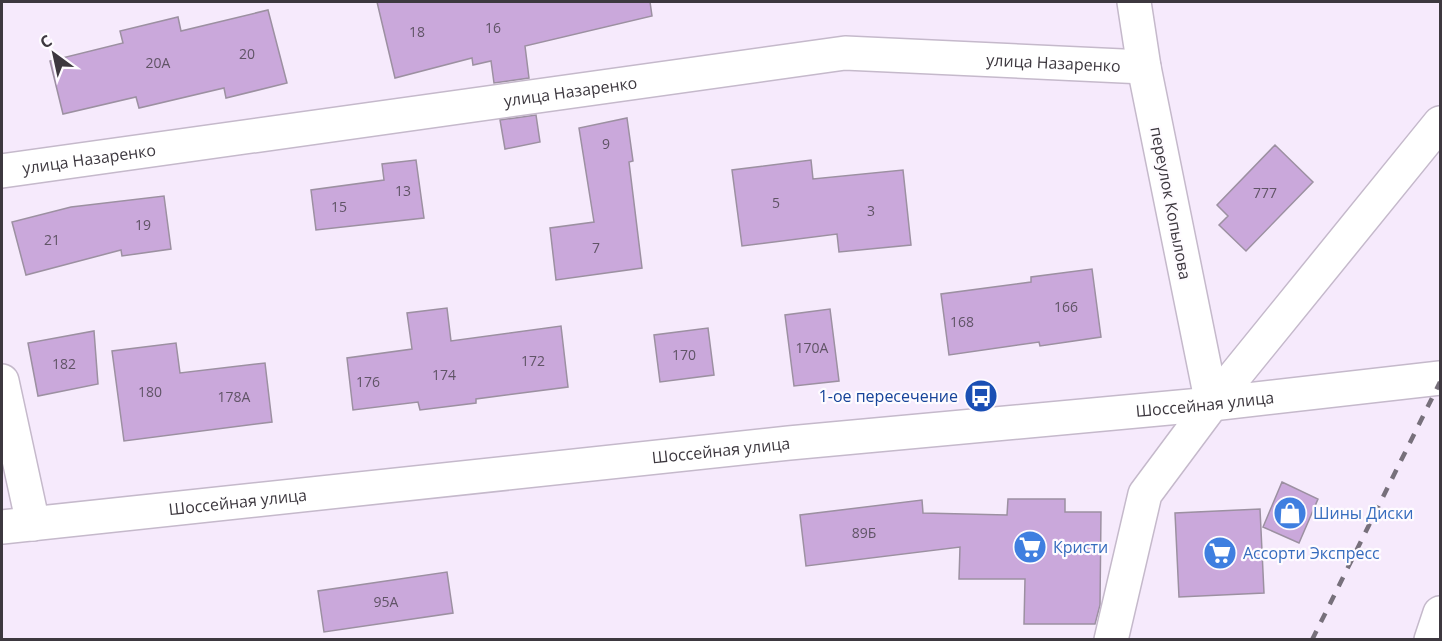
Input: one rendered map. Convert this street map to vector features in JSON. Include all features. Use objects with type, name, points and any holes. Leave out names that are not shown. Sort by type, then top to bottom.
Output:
[{"type":"street","name":"переулок Копылова","points":[[1134,2],[1144,68],[1212,404]]},
{"type":"street","name":"улица Назаренко","points":[[2,171],[845,53],[1144,68]]},
{"type":"street","points":[[1111,639],[1146,494],[1212,404],[1440,123]]},
{"type":"street","name":"Шоссейная улица","points":[[17,526],[789,443],[1212,404],[1440,378]]},
{"type":"street","points":[[2,381],[17,526]]},
{"type":"street","points":[[1431,639],[1440,613]]},
{"type":"building","points":[[377,2],[650,2],[652,16],[525,46],[529,78],[494,83],[491,61],[473,65],[472,58],[395,78]]},
{"type":"building","points":[[268,10],[287,83],[226,98],[224,88],[139,108],[136,97],[63,114],[50,61],[123,43],[120,31],[178,17],[181,31]]},
{"type":"building","points":[[536,115],[540,142],[505,149],[500,120]]},
{"type":"building","points":[[627,118],[633,161],[629,162],[642,268],[556,280],[550,228],[594,222],[579,128]]},
{"type":"building","points":[[1275,145],[1313,182],[1246,251],[1219,225],[1228,216],[1217,205]]},
{"type":"building","points":[[416,160],[424,218],[316,230],[311,190],[384,180],[382,164]]},
{"type":"building","points":[[811,160],[813,179],[903,170],[911,245],[839,252],[837,234],[742,246],[732,170]]},
{"type":"building","points":[[164,196],[171,249],[122,256],[121,250],[26,275],[12,222],[71,207]]},
{"type":"building","points":[[1092,269],[1101,337],[1040,346],[1039,342],[949,355],[941,294],[1031,282],[1031,277]]},
{"type":"building","points":[[447,308],[451,341],[561,326],[568,387],[476,399],[476,403],[420,410],[418,402],[353,410],[347,358],[412,349],[407,313]]},
{"type":"building","points":[[830,309],[839,381],[794,386],[785,315]]},
{"type":"building","points":[[708,328],[714,375],[660,382],[654,335]]},
{"type":"building","points":[[94,331],[98,384],[38,396],[28,343]]},
{"type":"building","points":[[176,343],[180,373],[265,363],[272,422],[124,441],[112,351]]},
{"type":"building","name":"Шины Диски","points":[[1282,482],[1318,499],[1299,543],[1263,527]]},
{"type":"building","name":"Кристи","points":[[1008,499],[1065,499],[1065,512],[1101,512],[1100,605],[1095,624],[1024,624],[1025,579],[959,579],[960,547],[806,566],[800,515],[922,500],[923,513],[1007,515]]},
{"type":"building","name":"Ассорти Экспресс","points":[[1260,509],[1264,593],[1179,597],[1175,513]]},
{"type":"building","points":[[447,572],[453,613],[324,632],[318,591]]},
{"type":"railway","points":[[1312,640],[1440,382]]},
{"type":"place","name":"1-ое пересечение","points":[[981,396]]},
{"type":"place","name":"Шины Диски","points":[[1290,513]]},
{"type":"place","name":"Кристи","points":[[1030,547]]},
{"type":"place","name":"Ассорти Экспресс","points":[[1220,553]]}]
